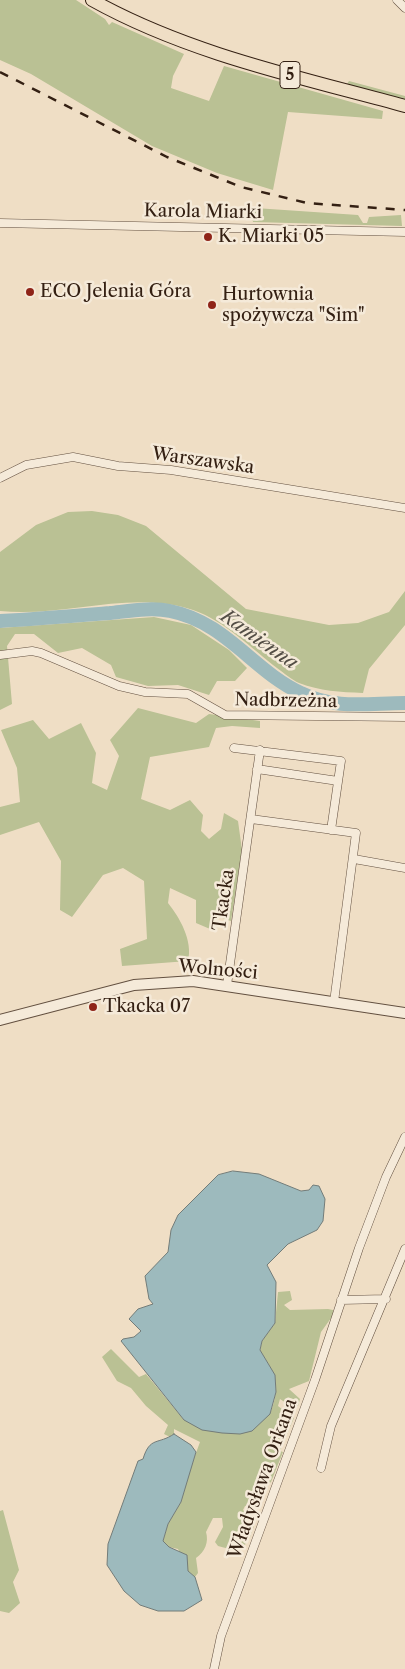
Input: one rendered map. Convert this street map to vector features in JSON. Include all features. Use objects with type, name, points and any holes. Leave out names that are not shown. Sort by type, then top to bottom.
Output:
[{"type":"main road","name":"5","points":[[92,0],[146,28],[188,43],[264,68],[405,106]]},
{"type":"street","points":[[397,0],[405,8]]},
{"type":"street","name":"Karola Miarki","points":[[0,222],[405,232]]},
{"type":"street","name":"Warszawska","points":[[0,478],[26,465],[73,457],[118,466],[171,470],[405,508]]},
{"type":"street","name":"Nadbrzeżna","points":[[0,655],[32,651],[42,653],[118,686],[145,692],[188,694],[225,715],[405,717]]},
{"type":"street","points":[[234,748],[341,761],[331,830]]},
{"type":"street","name":"Tkacka","points":[[227,985],[260,750]]},
{"type":"street","points":[[257,769],[338,781]]},
{"type":"street","points":[[251,819],[356,833],[334,1002]]},
{"type":"street","points":[[354,859],[405,868]]},
{"type":"street","name":"Wolności","points":[[0,1020],[134,985],[192,981],[405,1013]]},
{"type":"street","name":"Władysława Orkana","points":[[214,1669],[221,1636],[315,1380],[341,1300],[386,1177],[405,1137]]},
{"type":"street","points":[[321,1468],[331,1426],[386,1299],[405,1249]]},
{"type":"street","points":[[341,1300],[386,1299]]},
{"type":"green space","points":[[0,0],[76,0],[105,19],[109,25],[112,22],[184,54],[173,76],[171,88],[209,101],[224,66],[383,111],[382,119],[288,112],[273,190],[217,173],[152,146],[31,74],[0,60]]},
{"type":"green space","points":[[349,81],[405,96],[405,100],[347,84]]},
{"type":"green space","points":[[255,208],[358,215],[363,223],[367,223],[369,217],[401,215],[402,226],[253,222],[251,213]]},
{"type":"green space","points":[[92,511],[118,515],[146,526],[246,609],[329,625],[358,623],[389,612],[405,591],[405,625],[369,669],[363,693],[338,692],[299,683],[216,621],[193,610],[169,604],[145,602],[48,611],[0,611],[0,552],[36,525],[68,512]]},
{"type":"green space","points":[[154,617],[191,625],[229,650],[247,668],[235,681],[217,681],[209,695],[178,685],[148,686],[116,677],[111,665],[82,648],[58,653],[34,634],[15,634],[7,646],[12,704],[0,710],[0,628]]},
{"type":"green space","points":[[138,708],[196,723],[209,714],[260,721],[260,728],[232,726],[216,728],[209,747],[150,757],[141,799],[170,810],[190,800],[203,815],[201,831],[209,839],[221,829],[224,813],[238,821],[242,850],[231,921],[216,916],[210,929],[196,923],[196,900],[170,888],[168,903],[181,923],[187,938],[189,946],[188,961],[122,966],[120,949],[147,939],[144,881],[123,868],[103,875],[72,917],[60,910],[61,861],[39,822],[0,835],[0,807],[20,802],[17,768],[1,730],[33,720],[49,739],[81,723],[96,753],[92,783],[107,790],[119,756],[110,740]]},
{"type":"green space","points":[[290,1291],[292,1300],[284,1305],[290,1310],[328,1309],[333,1310],[334,1314],[321,1332],[309,1381],[289,1389],[300,1399],[298,1406],[292,1407],[280,1399],[278,1406],[294,1418],[280,1451],[283,1452],[271,1482],[267,1485],[260,1482],[254,1496],[254,1503],[245,1506],[243,1510],[255,1522],[250,1537],[244,1546],[239,1548],[218,1546],[215,1542],[223,1527],[222,1518],[213,1518],[206,1532],[206,1546],[196,1558],[198,1573],[195,1577],[188,1571],[178,1549],[169,1547],[163,1541],[168,1524],[181,1502],[185,1483],[200,1442],[174,1429],[174,1434],[170,1437],[164,1434],[168,1425],[146,1406],[131,1388],[117,1381],[102,1357],[111,1349],[139,1377],[146,1374],[184,1420],[270,1414],[275,1396],[275,1381],[270,1367],[260,1351],[262,1341],[275,1323],[278,1292]]},
{"type":"green space","points":[[3,1510],[19,1570],[13,1582],[20,1603],[9,1613],[0,1611],[0,1511]]},
{"type":"water","points":[[233,1171],[259,1174],[301,1191],[309,1190],[313,1185],[319,1186],[325,1199],[323,1221],[317,1230],[288,1244],[267,1265],[276,1282],[275,1323],[262,1341],[260,1350],[275,1375],[276,1392],[270,1414],[252,1431],[240,1434],[202,1430],[184,1420],[121,1341],[134,1337],[141,1331],[129,1319],[138,1309],[153,1304],[149,1299],[145,1276],[168,1252],[171,1230],[178,1215],[218,1175]]},
{"type":"water","points":[[174,1434],[191,1445],[196,1452],[181,1502],[168,1524],[163,1541],[169,1547],[187,1555],[188,1571],[195,1577],[202,1600],[184,1611],[158,1611],[140,1605],[124,1591],[107,1565],[108,1544],[138,1461],[143,1459],[152,1444]]},
{"type":"waterway","name":"Kamienna","points":[[0,621],[156,609],[170,611],[207,625],[284,684],[301,693],[339,704],[405,703]]},
{"type":"railway","points":[[0,72],[167,157],[241,187],[307,203],[405,210]]},
{"type":"place","name":"K. Miarki 05","points":[[208,237]]},
{"type":"place","name":"ECO Jelenia Góra","points":[[30,292]]},
{"type":"place","name":"Hurtownia spożywcza \"Sim\"","points":[[212,305]]},
{"type":"place","name":"Tkacka 07","points":[[93,1007]]}]
